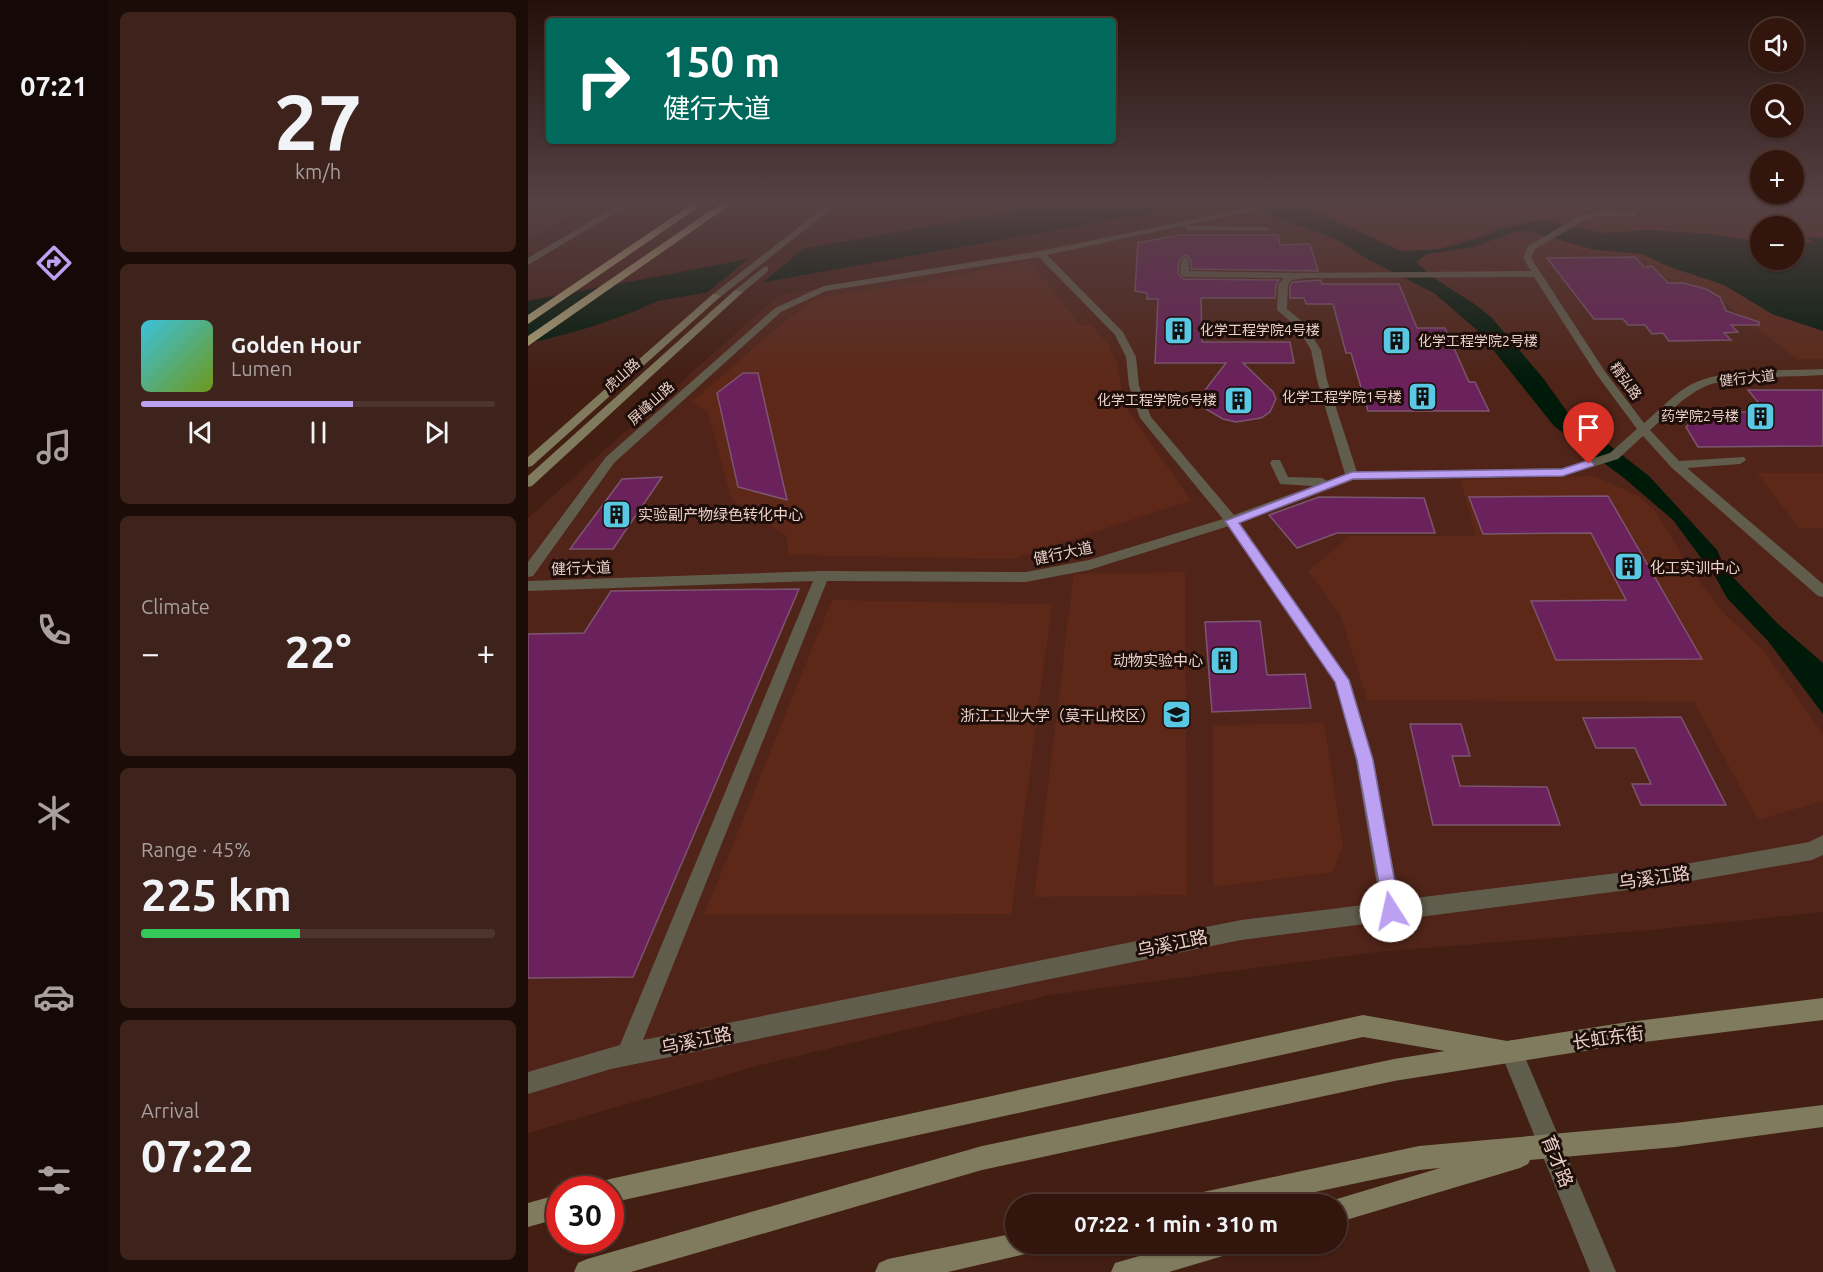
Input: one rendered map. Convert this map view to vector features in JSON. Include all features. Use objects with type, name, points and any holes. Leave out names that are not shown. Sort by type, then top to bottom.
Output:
[{"type":"highway","points":[[528,320],[615,261]]},
{"type":"highway","points":[[528,342],[641,261]]},
{"type":"main road","name":"虎山路","points":[[528,483],[738,292]]},
{"type":"main road","name":"虎山路","points":[[528,463],[716,296]]},
{"type":"main road","name":"长虹东街","points":[[586,1272],[982,1158],[1394,1070],[1823,1009]]},
{"type":"main road","points":[[624,1188],[1363,1026],[1511,1052]]},
{"type":"main road","points":[[1250,1194],[1419,1158],[1675,1135],[1823,1116]]},
{"type":"main road","points":[[1347,1208],[1552,1146]]},
{"type":"main road","points":[[528,1215],[546,1210]]},
{"type":"main road","points":[[888,1272],[1005,1247]]},
{"type":"main road","points":[[1124,1272],[1188,1254]]},
{"type":"street","points":[[716,296],[759,261]]},
{"type":"street","points":[[738,292],[775,261]]},
{"type":"street","name":"屏峰山路","points":[[528,573],[610,460],[778,310],[824,289],[995,261]]},
{"type":"street","points":[[1048,261],[1119,334],[1131,357],[1134,386],[1146,418],[1231,521],[1342,680],[1365,760],[1391,911]]},
{"type":"street","points":[[1185,261],[1184,273],[1537,274]]},
{"type":"street","name":"精弘路","points":[[1529,261],[1602,375],[1644,430],[1676,465],[1823,592]]},
{"type":"street","points":[[1305,275],[1289,278],[1283,284],[1282,310],[1301,325],[1316,350],[1322,380],[1352,476]]},
{"type":"street","name":"健行大道","points":[[528,586],[822,576],[1026,577],[1089,565],[1231,521],[1352,476],[1563,472],[1614,456],[1702,383],[1736,376],[1823,372]]},
{"type":"street","points":[[1676,465],[1740,460]]},
{"type":"street","points":[[1276,463],[1284,481],[1331,482]]},
{"type":"street","points":[[627,1054],[822,576]]},
{"type":"street","name":"乌溪江路","points":[[528,1083],[627,1054],[1241,930],[1674,875],[1812,851],[1823,844]]},
{"type":"street","name":"育才路","points":[[1511,1052],[1603,1272]]},
{"type":"shaded area","points":[[736,261],[881,261],[658,301],[594,326],[528,343],[528,301]]},
{"type":"shaded area","name":"浙江工业大学（莫干山校区）","points":[[970,261],[1750,261],[1750,270],[1804,270],[1804,261],[1823,261],[1823,912],[1651,930],[1377,952],[1050,995],[757,1066],[528,1133],[528,518],[779,295]]},
{"type":"shaded area","points":[[1029,261],[1080,325],[1091,325],[1108,344],[1117,364],[1124,405],[1191,500],[1014,559],[788,555],[787,536],[731,499],[708,412],[692,402],[780,325],[816,298],[926,282]]},
{"type":"shaded area","points":[[1372,261],[1417,261],[1437,280],[1492,318],[1543,378],[1568,413],[1649,476],[1717,550],[1726,570],[1778,624],[1823,663],[1823,714],[1768,641],[1727,598],[1716,578],[1673,520],[1624,478],[1554,426],[1478,331],[1434,293]]},
{"type":"shaded area","points":[[1644,261],[1750,261],[1750,270],[1804,270],[1804,261],[1823,261],[1823,359],[1797,359],[1709,290],[1692,283],[1670,280]]},
{"type":"shaded area","points":[[1657,261],[1750,261],[1750,270],[1804,270],[1804,261],[1823,261],[1823,331],[1772,314],[1724,285]]},
{"type":"shaded area","points":[[1757,473],[1823,473],[1823,528],[1799,528]]},
{"type":"shaded area","points":[[1595,476],[1640,497],[1657,513],[1692,572],[1723,612],[1763,650],[1823,734],[1823,801],[1758,820],[1694,702],[1367,700],[1341,616],[1308,571],[1350,536],[1476,536],[1460,480]]},
{"type":"shaded area","points":[[1185,572],[1187,895],[1034,897],[1074,574]]},
{"type":"shaded area","points":[[832,600],[1052,604],[1011,914],[704,915]]},
{"type":"shaded area","points":[[1324,723],[1343,846],[1333,872],[1213,887],[1213,725]]},
{"type":"pier","points":[[745,261],[788,261],[760,285],[703,296]]},
{"type":"building","points":[[1137,261],[1179,261],[1178,274],[1184,279],[1279,280],[1276,284],[1275,298],[1201,298],[1202,342],[1290,342],[1294,363],[1243,363],[1273,392],[1276,399],[1270,412],[1261,418],[1236,422],[1223,419],[1204,408],[1201,401],[1202,394],[1226,363],[1155,363],[1158,299],[1147,299],[1147,293],[1135,291]]},
{"type":"building","points":[[1191,261],[1315,261],[1318,271],[1191,269]]},
{"type":"building","points":[[1550,261],[1639,261],[1644,267],[1652,266],[1668,283],[1684,283],[1706,289],[1720,297],[1726,311],[1759,322],[1759,325],[1731,325],[1738,332],[1724,333],[1731,340],[1669,341],[1663,333],[1652,334],[1645,325],[1628,325],[1623,319],[1594,319]]},
{"type":"building","points":[[1321,280],[1322,284],[1399,284],[1417,328],[1445,328],[1469,382],[1475,382],[1489,411],[1368,411],[1351,353],[1346,353],[1333,304],[1306,304],[1304,298],[1290,298],[1290,286],[1293,282]]},
{"type":"building","points":[[743,373],[758,373],[787,500],[738,487],[717,393]]},
{"type":"building","name":"药学院2号楼","points":[[1748,390],[1823,390],[1823,446],[1698,447],[1686,427],[1700,412],[1766,412]]},
{"type":"building","name":"实验副产物绿色转化中心","points":[[662,477],[613,549],[570,549],[622,479]]},
{"type":"building","name":"化工实训中心","points":[[1608,496],[1702,659],[1556,660],[1531,601],[1626,600],[1591,533],[1483,534],[1469,497]]},
{"type":"building","points":[[1319,497],[1424,498],[1435,533],[1337,533],[1297,548],[1269,515]]},
{"type":"building","points":[[799,589],[633,977],[528,978],[528,634],[584,633],[611,591]]},
{"type":"building","name":"动物实验中心","points":[[1260,621],[1267,675],[1305,674],[1311,708],[1212,712],[1205,622]]},
{"type":"building","points":[[1681,717],[1726,805],[1641,805],[1632,784],[1651,784],[1635,748],[1596,748],[1583,718]]},
{"type":"building","points":[[1410,724],[1461,724],[1470,756],[1452,756],[1460,786],[1547,787],[1560,825],[1433,825]]},
{"type":"place","name":"化学工程学院4号楼","points":[[1179,330]]},
{"type":"place","name":"化学工程学院2号楼","points":[[1397,341]]},
{"type":"place","name":"化学工程学院1号楼","points":[[1423,397]]},
{"type":"place","name":"化学工程学院6号楼","points":[[1238,400]]},
{"type":"place","name":"药学院2号楼","points":[[1760,416]]},
{"type":"place","name":"实验副产物绿色转化中心","points":[[617,514]]},
{"type":"place","name":"化工实训中心","points":[[1629,567]]},
{"type":"place","name":"动物实验中心","points":[[1224,660]]},
{"type":"place","name":"浙江工业大学（莫干山校区）","points":[[1176,715]]},
{"type":"route","points":[[1391,911],[1365,760],[1342,680],[1231,521],[1352,476],[1399,477],[1563,472],[1589,464]]}]
